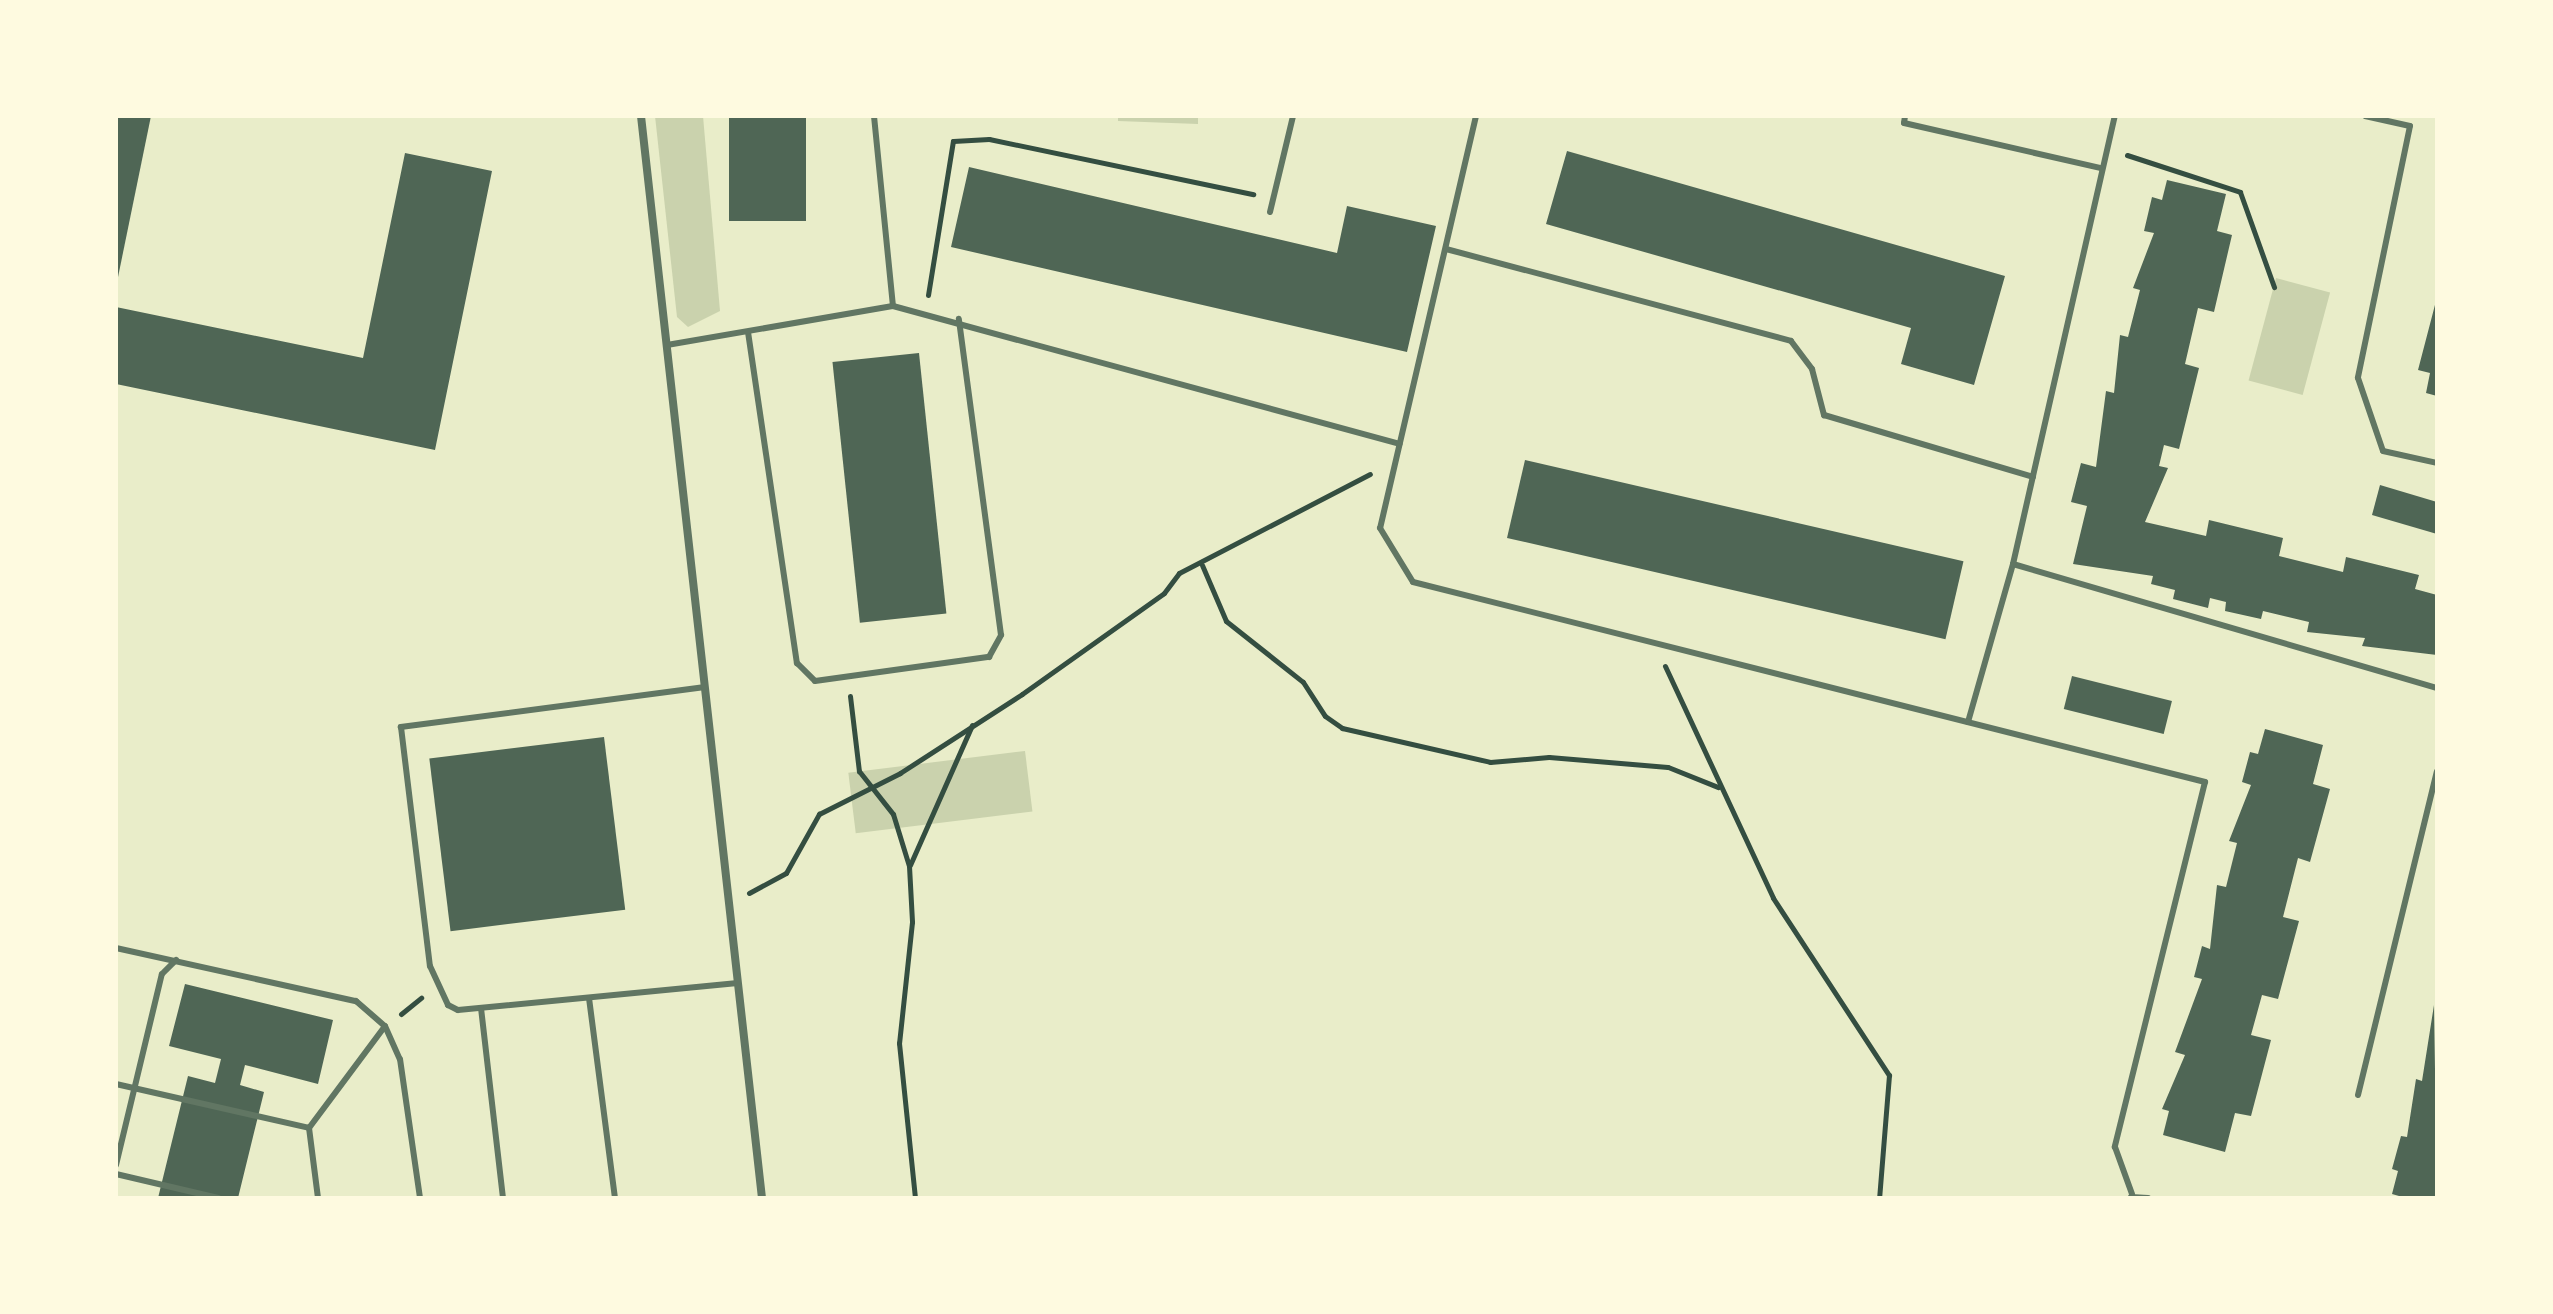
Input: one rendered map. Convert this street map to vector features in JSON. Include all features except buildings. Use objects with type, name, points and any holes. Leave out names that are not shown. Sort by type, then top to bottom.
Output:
[{"type":"street","points":[[641,116],[762,1198]]},
{"type":"lane","points":[[874,116],[893,306]]},
{"type":"lane","points":[[1270,212],[1293,116]]},
{"type":"lane","points":[[1476,116],[1380,528],[1413,582],[2205,782],[2115,1147],[2131,1196],[2148,1198]]},
{"type":"lane","points":[[1905,116],[1904,123],[2100,168]]},
{"type":"lane","points":[[1968,722],[2013,564],[2100,168],[2115,116]]},
{"type":"lane","points":[[2365,116],[2410,126],[2358,378],[2383,451],[2437,463]]},
{"type":"lane","points":[[1446,249],[1791,341],[1812,369],[1824,415],[2033,477]]},
{"type":"lane","points":[[667,345],[893,306],[959,319],[1400,444]]},
{"type":"lane","points":[[748,332],[797,663],[815,681],[989,657],[1001,635],[959,319]]},
{"type":"lane","points":[[2013,564],[2437,688]]},
{"type":"lane","points":[[705,687],[401,727],[434,987],[458,1010],[738,983]]},
{"type":"lane","points":[[2358,1095],[2437,772]]},
{"type":"lane","points":[[116,948],[356,1001],[385,1026],[400,1059],[420,1198]]},
{"type":"lane","points":[[116,1165],[162,974],[176,960]]},
{"type":"lane","points":[[589,998],[615,1198]]},
{"type":"lane","points":[[481,1008],[503,1198]]},
{"type":"lane","points":[[318,1198],[309,1128],[385,1026]]},
{"type":"lane","points":[[116,1084],[309,1128]]},
{"type":"lane","points":[[116,1174],[218,1198]]},
{"type":"path","points":[[925,312],[953,141],[989,139],[1272,198]]},
{"type":"path","points":[[2107,148],[2240,192],[2274,287]]},
{"type":"path","points":[[729,900],[773,885],[819,814],[872,788],[974,722],[1164,593],[1179,573],[1202,565],[1396,461]]},
{"type":"path","points":[[1202,565],[1226,621],[1303,682],[1325,716],[1342,728],[1490,762],[1565,757],[1668,767],[1719,787]]},
{"type":"path","points":[[1656,643],[1719,787],[1773,898],[1889,1075],[1879,1198]]},
{"type":"path","points":[[848,677],[859,771],[893,814],[909,866],[912,922],[899,1043],[915,1198]]},
{"type":"path","points":[[909,866],[945,773],[974,722]]},
{"type":"path","points":[[385,1026],[434,987]]},
{"type":"green space","points":[[655,116],[703,116],[720,311],[688,327],[677,317]]},
{"type":"green space","points":[[1118,116],[1198,116],[1198,124],[1118,121]]},
{"type":"green space","points":[[2276,278],[2330,292],[2303,395],[2249,380]]},
{"type":"green space","points":[[1025,751],[1032,812],[856,833],[848,773]]}]
